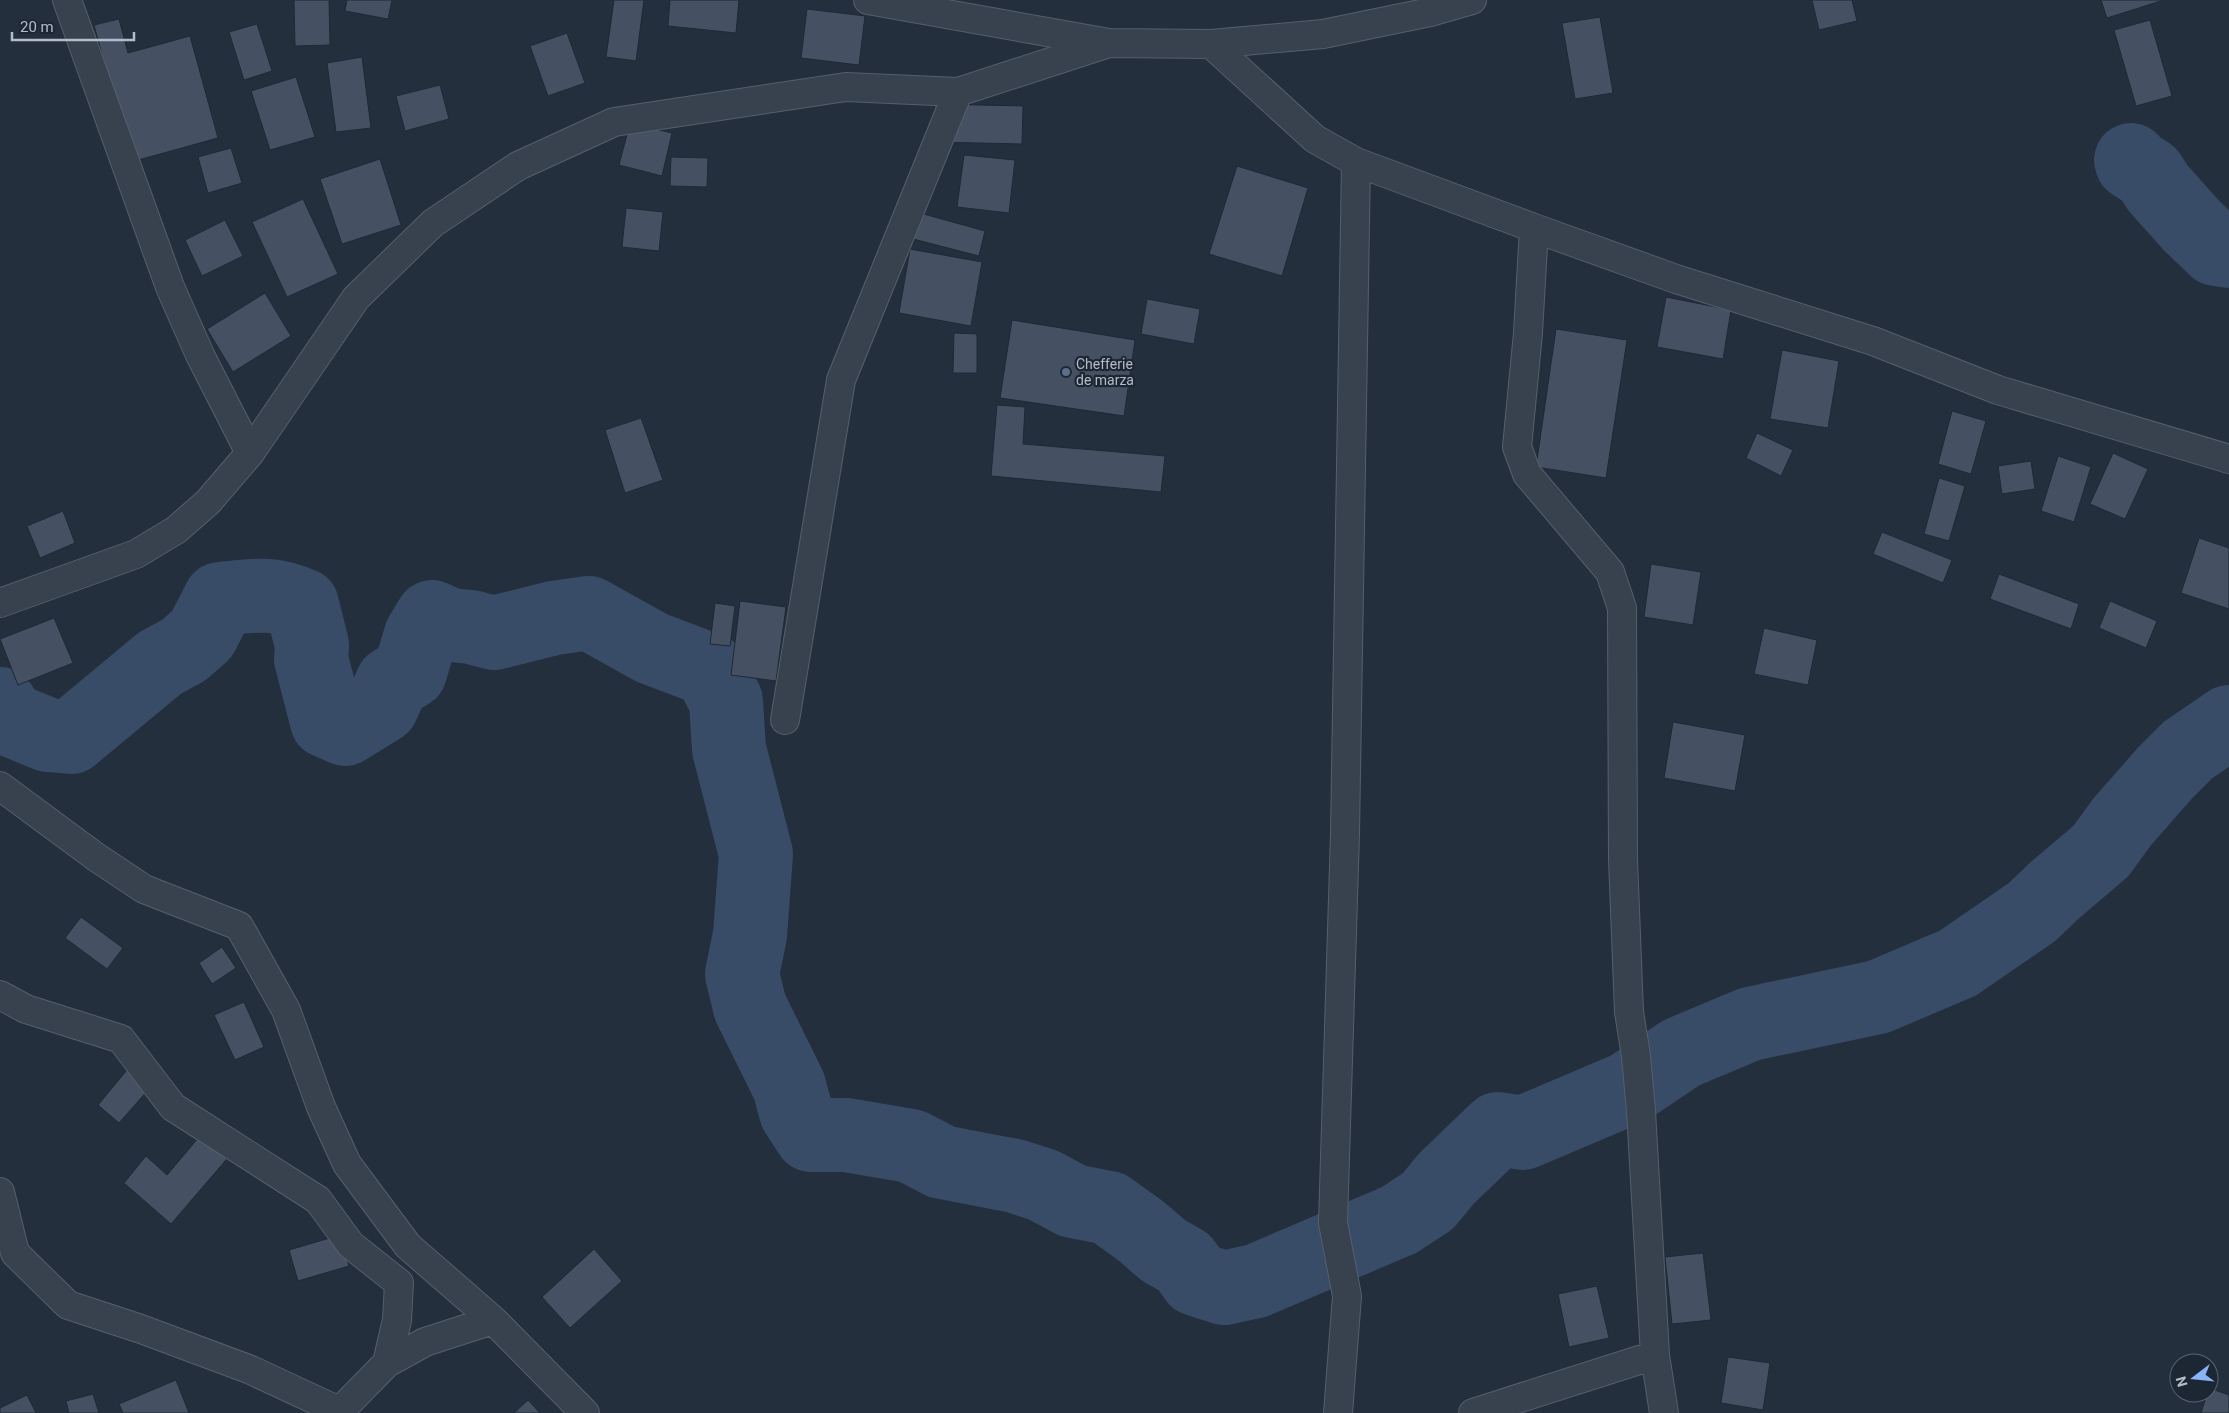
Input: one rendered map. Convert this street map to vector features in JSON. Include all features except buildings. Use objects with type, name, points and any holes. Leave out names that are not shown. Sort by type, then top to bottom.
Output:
[{"type":"street","points":[[67,0],[170,287],[200,355],[250,453]]},
{"type":"street","points":[[868,0],[1108,43],[1211,44],[1323,34],[1430,12],[1472,0]]},
{"type":"street","points":[[0,603],[136,554],[176,530],[208,502],[250,453],[356,298],[433,223],[518,166],[614,122],[846,88],[958,92],[1108,43]]},
{"type":"street","points":[[1211,44],[1315,139],[1356,162],[1676,279],[1873,341],[1998,390],[2229,459]]},
{"type":"street","points":[[785,720],[841,380],[958,92]]},
{"type":"street","points":[[1338,1413],[1348,1296],[1333,1222],[1345,823],[1356,162]]},
{"type":"street","points":[[1534,228],[1528,333],[1517,448],[1527,474],[1610,572],[1622,608],[1623,859],[1629,1012],[1636,1056],[1641,1111],[1655,1355],[1664,1413]]},
{"type":"street","points":[[0,581],[27,594]]},
{"type":"street","points":[[0,786],[96,857],[144,888],[239,926],[286,1010],[321,1107],[347,1164],[408,1246],[493,1320],[585,1413]]},
{"type":"street","points":[[0,995],[26,1010],[121,1039],[172,1107],[318,1200],[351,1246],[399,1283],[397,1320],[387,1363]]},
{"type":"street","points":[[0,1192],[15,1253],[68,1305],[141,1329],[251,1370],[338,1412],[387,1363],[425,1342],[493,1320]]},
{"type":"street","points":[[1473,1413],[1655,1355]]},
{"type":"waterway","points":[[2131,160],[2132,163],[2149,174],[2158,188],[2191,225],[2216,249],[2229,251]]},
{"type":"waterway","points":[[0,704],[9,719],[48,735],[71,737],[160,663],[184,650],[202,634],[220,599],[252,596],[271,596],[302,605],[312,645],[311,659],[327,721],[345,729],[382,706],[392,683],[410,672],[421,635],[432,617],[450,625],[471,627],[494,633],[554,618],[589,613],[652,648],[710,670],[726,701],[729,749],[756,854],[750,935],[742,974],[750,1007],[789,1086],[796,1112],[811,1135],[846,1135],[911,1146],[942,1162],[1015,1176],[1043,1185],[1073,1201],[1109,1208],[1163,1250],[1184,1262],[1196,1279],[1224,1288],[1256,1281],[1399,1220],[1428,1201],[1446,1179],[1498,1129],[1523,1133],[1629,1088],[1681,1053],[1750,1024],[1878,997],[1958,963],[2032,912],[2101,851],[2122,822],[2165,773],[2188,750],[2229,722]]},
{"type":"place","name":"Chefferie de marza","points":[[1066,372]]}]
